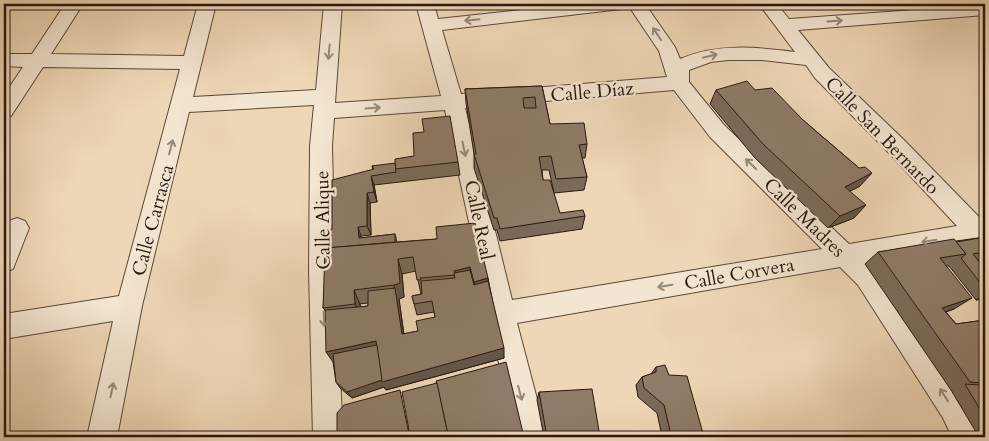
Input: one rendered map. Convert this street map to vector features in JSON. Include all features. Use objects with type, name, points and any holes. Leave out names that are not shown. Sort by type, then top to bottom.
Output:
[{"type":"street","points":[[4,111],[74,4]]},
{"type":"street","name":"Calle Carrasca","points":[[102,437],[129,306],[207,4]]},
{"type":"street","name":"Calle Alique","points":[[328,426],[321,146],[333,4]]},
{"type":"street","name":"Calle Real","points":[[425,4],[454,102],[500,314],[502,366],[532,437]]},
{"type":"street","points":[[432,25],[625,4]]},
{"type":"street","name":"Calle Madres","points":[[636,4],[668,51],[679,83],[717,131],[868,277],[953,408],[968,437]]},
{"type":"street","name":"Calle San Bernardo","points":[[768,4],[822,73],[982,234]]},
{"type":"street","points":[[786,25],[985,10]]},
{"type":"street","points":[[679,83],[679,67],[715,54],[754,53],[812,60]]},
{"type":"street","points":[[4,60],[193,63]]},
{"type":"street","name":"Calle Díaz","points":[[182,105],[454,102],[679,83]]},
{"type":"street","points":[[4,261],[17,228]]},
{"type":"street","name":"Calle Corvera","points":[[500,314],[845,255],[982,234]]},
{"type":"street","points":[[4,326],[129,306]]},
{"type":"street","points":[[328,426],[357,406]]},
{"type":"building","points":[[747,81],[755,90],[772,88],[803,120],[859,168],[865,167],[872,173],[845,187],[866,205],[840,216],[763,144],[716,90]]},
{"type":"building","points":[[542,86],[550,124],[584,123],[587,144],[579,145],[587,177],[556,179],[551,156],[539,157],[543,180],[550,180],[560,213],[583,210],[585,216],[500,229],[497,218],[494,218],[474,154],[476,154],[465,89]],"holes":[[[535,97],[536,108],[524,108],[523,98]]]},
{"type":"building","points":[[450,116],[458,162],[395,169],[395,159],[414,156],[413,133],[424,132],[422,119]]},
{"type":"building","points":[[395,163],[396,172],[371,176],[374,192],[367,193],[367,226],[358,227],[359,238],[395,234],[395,242],[328,248],[328,230],[332,229],[332,180],[374,169],[372,166]]},
{"type":"building","points":[[475,223],[488,278],[474,282],[470,267],[454,271],[455,275],[420,278],[421,280],[417,280],[413,257],[398,259],[400,283],[354,290],[355,304],[323,308],[325,248],[437,239],[436,227]]},
{"type":"building","points":[[985,237],[985,262],[978,253],[973,254],[985,269],[985,272],[981,273],[985,279],[985,289],[961,258],[966,254],[956,242]]},
{"type":"building","points":[[954,239],[966,254],[940,258],[972,298],[942,308],[956,324],[985,320],[985,379],[983,379],[985,383],[970,382],[878,252]]},
{"type":"building","points":[[470,270],[474,285],[488,281],[504,348],[382,382],[376,341],[326,352],[325,310],[368,306],[368,291],[395,288],[402,334],[418,331],[416,321],[435,317],[432,301],[414,304],[412,296],[422,294],[421,281],[455,278],[454,273]]},
{"type":"building","points":[[377,345],[382,380],[347,392],[336,382],[333,354]]},
{"type":"building","points":[[506,362],[524,437],[435,437],[448,435],[436,381]]},
{"type":"building","points":[[665,365],[669,375],[687,376],[704,437],[640,437],[671,435],[664,405],[644,388],[642,377],[656,372],[656,367]]},
{"type":"building","points":[[437,383],[448,435],[408,437],[410,436],[402,392]]},
{"type":"building","points":[[985,383],[985,418],[965,384],[979,385]]},
{"type":"building","points":[[592,389],[600,437],[547,437],[539,392]]},
{"type":"building","points":[[400,390],[409,434],[404,437],[337,437],[337,413],[344,405]]}]
